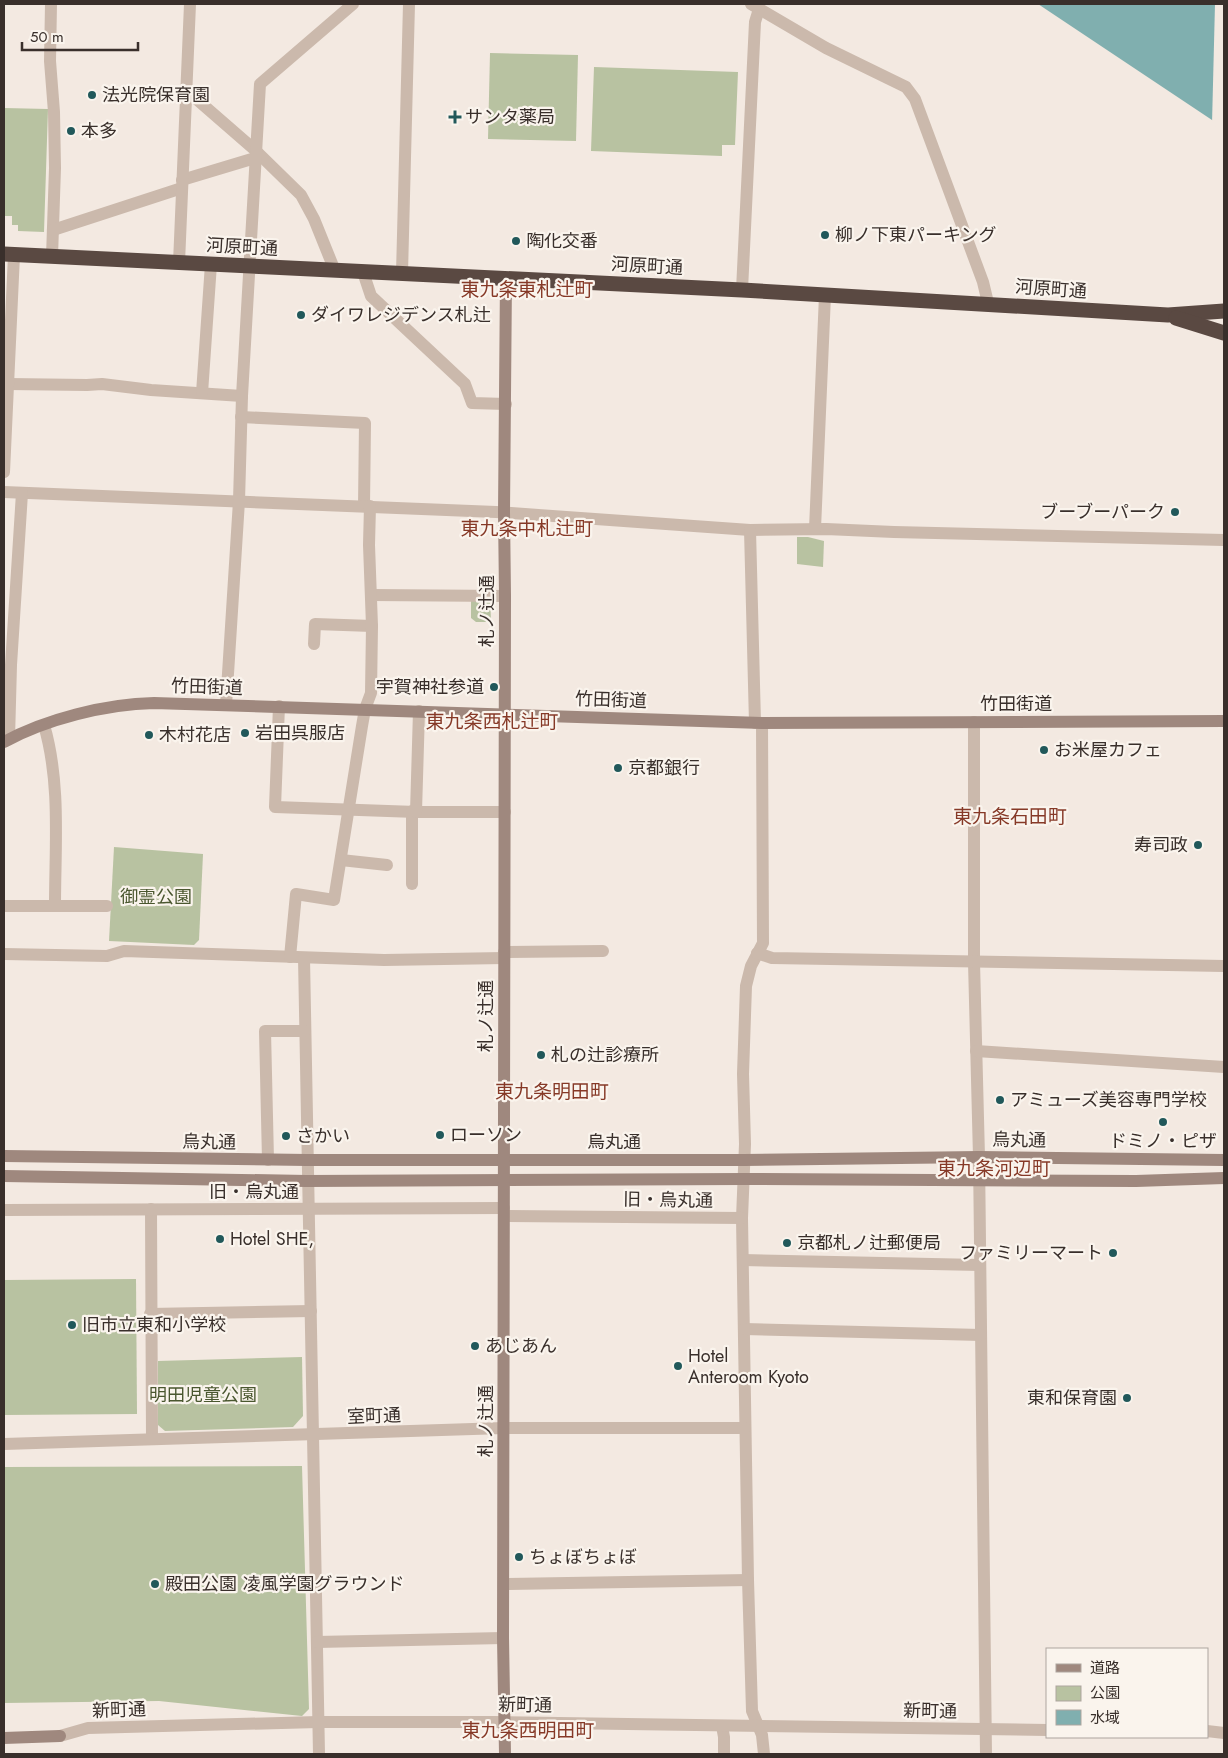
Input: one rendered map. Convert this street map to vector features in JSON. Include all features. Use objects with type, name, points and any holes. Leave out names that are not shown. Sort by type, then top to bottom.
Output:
[{"type":"highway","name":"河原町通","points":[[9,254],[742,290],[1168,315],[1224,311]]},
{"type":"highway","name":"河原町通","points":[[1168,315],[1224,333]]},
{"type":"street","points":[[51,4],[50,61],[54,112],[55,168],[52,257]]},
{"type":"street","points":[[179,263],[190,4]]},
{"type":"street","points":[[226,705],[239,501],[242,396],[260,84],[353,4]]},
{"type":"street","points":[[402,273],[409,4]]},
{"type":"street","points":[[742,290],[755,7]]},
{"type":"street","points":[[755,7],[826,48],[906,87],[915,99],[983,282],[988,304]]},
{"type":"street","points":[[186,90],[300,195],[314,219],[335,271]]},
{"type":"street","points":[[53,230],[182,184],[255,154]]},
{"type":"street","points":[[4,472],[8,384],[9,254]]},
{"type":"street","points":[[202,393],[211,264]]},
{"type":"street","points":[[363,272],[372,296],[465,384],[472,403],[506,404]]},
{"type":"street","name":"札ノ辻通","points":[[504,1754],[504,512],[506,278]]},
{"type":"street","points":[[815,529],[825,295]]},
{"type":"street","points":[[8,384],[102,384],[151,390],[242,396]]},
{"type":"street","points":[[242,417],[365,424],[372,626],[371,696],[365,709],[334,900],[296,894],[290,957]]},
{"type":"street","points":[[4,492],[504,512],[750,530],[815,529],[1224,540]]},
{"type":"street","points":[[7,740],[22,493]]},
{"type":"street","points":[[750,530],[758,723],[763,943],[751,966],[746,986],[743,1081],[745,1144],[742,1218],[752,1711],[762,1735],[764,1754]]},
{"type":"street","points":[[371,595],[505,596]]},
{"type":"street","points":[[314,644],[315,624],[372,626]]},
{"type":"street","name":"竹田街道","points":[[7,740],[44,725],[98,709],[130,704],[279,706],[758,723],[1224,720]]},
{"type":"street","points":[[279,706],[275,807],[504,812]]},
{"type":"street","points":[[412,884],[419,711]]},
{"type":"street","points":[[974,722],[974,962],[979,1156],[986,1754]]},
{"type":"street","points":[[44,725],[49,743],[56,796],[55,906]]},
{"type":"street","points":[[341,860],[387,865]]},
{"type":"street","points":[[4,906],[107,906]]},
{"type":"street","points":[[4,954],[107,956],[124,951],[384,960],[603,952]]},
{"type":"street","points":[[757,953],[772,958],[1224,966]]},
{"type":"street","points":[[304,958],[319,1754]]},
{"type":"street","points":[[268,1160],[266,1031],[305,1031]]},
{"type":"street","points":[[976,1051],[1224,1067]]},
{"type":"street","name":"烏丸通","points":[[4,1156],[268,1160],[744,1160],[979,1156],[1224,1160]]},
{"type":"street","points":[[4,1176],[504,1181],[743,1179],[1136,1181],[1224,1178]]},
{"type":"street","points":[[151,1209],[152,1439]]},
{"type":"street","name":"旧・烏丸通","points":[[4,1210],[151,1209],[504,1212],[742,1218]]},
{"type":"street","points":[[743,1260],[980,1265]]},
{"type":"street","points":[[150,1314],[311,1311]]},
{"type":"street","points":[[744,1329],[981,1335]]},
{"type":"street","name":"室町通","points":[[4,1444],[504,1428],[746,1428]]},
{"type":"street","points":[[504,1584],[748,1580]]},
{"type":"street","points":[[317,1642],[503,1638]]},
{"type":"street","name":"新町通","points":[[4,1738],[60,1736],[88,1728],[318,1722],[1046,1730]]},
{"type":"street","points":[[722,1726],[724,1754]]},
{"type":"street","points":[[1208,1731],[1224,1733]]},
{"type":"green space","points":[[490,53],[578,55],[576,141],[488,139]]},
{"type":"green space","points":[[594,67],[738,72],[735,145],[722,145],[722,156],[591,151]]},
{"type":"green space","points":[[4,108],[48,109],[44,232],[18,231],[18,225],[12,225],[12,216],[4,216]]},
{"type":"green space","points":[[797,537],[808,537],[824,541],[823,567],[797,564]]},
{"type":"green space","points":[[471,597],[490,597],[491,622],[476,622],[471,618]]},
{"type":"green space","name":"御霊公園","points":[[114,847],[203,854],[199,940],[194,945],[109,941]]},
{"type":"green space","name":"旧市立東和小学校","points":[[136,1279],[137,1414],[4,1415],[4,1280]]},
{"type":"green space","name":"明田児童公園","points":[[302,1357],[303,1416],[293,1427],[165,1431],[158,1425],[158,1361]]},
{"type":"green space","name":"殿田公園 凌風学園グラウンド","points":[[302,1466],[309,1709],[302,1716],[159,1701],[4,1703],[4,1467]]},
{"type":"water","points":[[1038,4],[1224,4],[1224,128]]},
{"type":"pier","points":[[1215,4],[1224,4],[1224,131],[1212,124]]},
{"type":"place","name":"法光院保育園","points":[[92,95]]},
{"type":"place","name":"サンタ薬局","points":[[455,117]]},
{"type":"place","name":"本多","points":[[71,131]]},
{"type":"place","name":"柳ノ下東パーキング","points":[[825,235]]},
{"type":"place","name":"陶化交番","points":[[516,241]]},
{"type":"place","name":"ダイワレジデンス札辻","points":[[301,315]]},
{"type":"place","name":"ブーブーパーク","points":[[1175,512]]},
{"type":"place","name":"宇賀神社参道","points":[[494,687]]},
{"type":"place","name":"岩田呉服店","points":[[245,733]]},
{"type":"place","name":"木村花店","points":[[149,735]]},
{"type":"place","name":"お米屋カフェ","points":[[1044,750]]},
{"type":"place","name":"京都銀行","points":[[618,768]]},
{"type":"place","name":"寿司政","points":[[1198,845]]},
{"type":"place","name":"札の辻診療所","points":[[541,1055]]},
{"type":"place","name":"アミューズ美容専門学校","points":[[1000,1100]]},
{"type":"place","name":"ドミノ・ピザ","points":[[1163,1122]]},
{"type":"place","name":"ローソン","points":[[440,1135]]},
{"type":"place","name":"さかい","points":[[286,1136]]},
{"type":"place","name":"Hotel SHE,","points":[[220,1239]]},
{"type":"place","name":"京都札ノ辻郵便局","points":[[787,1243]]},
{"type":"place","name":"ファミリーマート","points":[[1113,1253]]},
{"type":"place","name":"旧市立東和小学校","points":[[72,1325]]},
{"type":"place","name":"あじあん","points":[[475,1346]]},
{"type":"place","name":"Hotel Anteroom Kyoto","points":[[678,1366]]},
{"type":"place","name":"東和保育園","points":[[1127,1398]]},
{"type":"place","name":"ちょぼちょぼ","points":[[519,1557]]},
{"type":"place","name":"殿田公園 凌風学園グラウンド","points":[[155,1584]]},
{"type":"district","name":"東九条東札辻町","points":[[527,289]]},
{"type":"district","name":"東九条中札辻町","points":[[527,528]]},
{"type":"district","name":"東九条西札辻町","points":[[492,721]]},
{"type":"district","name":"東九条石田町","points":[[1010,816]]},
{"type":"district","name":"東九条明田町","points":[[552,1091]]},
{"type":"district","name":"東九条河辺町","points":[[994,1168]]},
{"type":"district","name":"東九条西明田町","points":[[528,1730]]}]
